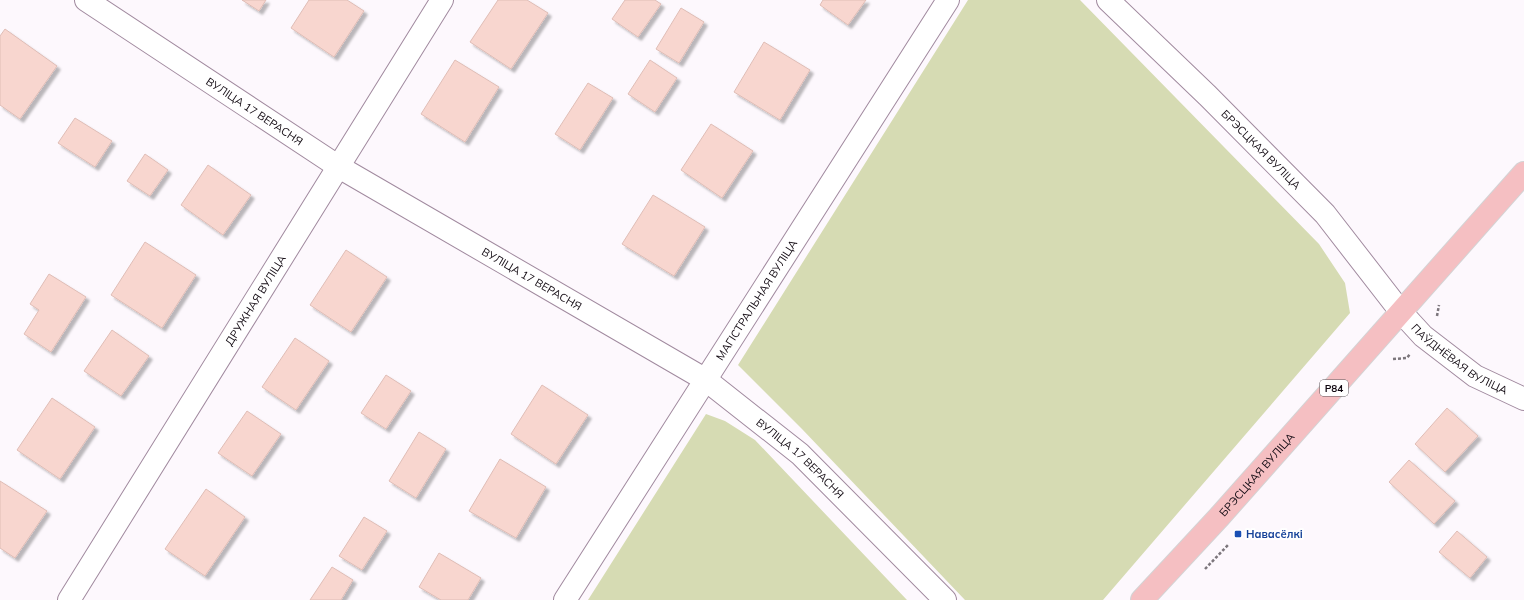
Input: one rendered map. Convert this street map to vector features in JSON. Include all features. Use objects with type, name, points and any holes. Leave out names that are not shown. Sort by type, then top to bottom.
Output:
[{"type":"main road","name":"БРЭСЦКАЯ ВУЛІЦА","points":[[1142,600],[1220,516],[1524,173]]},
{"type":"street","name":"ВУЛІЦА 17 ВЕРАСНЯ","points":[[86,0],[339,167],[706,380],[800,454],[945,600]]},
{"type":"street","name":"ДРУЖНАЯ ВУЛІЦА","points":[[69,600],[442,0]]},
{"type":"street","name":"МАГІСТРАЛЬНАЯ ВУЛІЦА","points":[[565,600],[948,0]]},
{"type":"street","name":"БРЭСЦКАЯ ВУЛІЦА","points":[[1108,0],[1208,96],[1325,214],[1401,312]]},
{"type":"street","name":"ПАЎДНЁВАЯ ВУЛІЦА","points":[[1401,312],[1423,336],[1475,376],[1524,399]]},
{"type":"green space","points":[[968,0],[1080,0],[1319,244],[1345,283],[1350,313],[1103,600],[965,600],[802,429],[738,365]]},
{"type":"green space","points":[[706,414],[725,421],[755,440],[907,600],[588,600]]},
{"type":"building","points":[[242,0],[266,0],[259,11]]},
{"type":"building","points":[[309,0],[347,0],[364,11],[334,57],[291,28]]},
{"type":"building","points":[[498,0],[527,0],[548,13],[511,69],[470,42]]},
{"type":"building","points":[[625,0],[655,0],[661,4],[638,37],[612,19]]},
{"type":"building","points":[[823,0],[866,0],[848,25],[820,5]]},
{"type":"building","points":[[681,8],[704,22],[679,63],[656,49]]},
{"type":"building","points":[[5,29],[57,66],[20,119],[0,105],[0,36]]},
{"type":"building","points":[[764,42],[810,70],[780,120],[734,92]]},
{"type":"building","points":[[455,60],[499,87],[465,142],[421,114]]},
{"type":"building","points":[[650,60],[677,78],[655,112],[628,94]]},
{"type":"building","points":[[588,83],[613,98],[580,150],[555,134]]},
{"type":"building","points":[[75,118],[112,141],[95,167],[58,143]]},
{"type":"building","points":[[711,124],[753,151],[722,198],[681,170]]},
{"type":"building","points":[[145,154],[168,170],[150,196],[127,181]]},
{"type":"building","points":[[208,165],[251,195],[223,235],[181,205]]},
{"type":"building","points":[[653,195],[705,227],[674,276],[622,244]]},
{"type":"building","points":[[145,242],[196,275],[162,328],[111,295]]},
{"type":"building","points":[[346,250],[387,277],[351,332],[310,305]]},
{"type":"building","points":[[49,274],[86,297],[51,352],[24,334],[39,310],[30,304]]},
{"type":"building","points":[[112,330],[149,356],[121,396],[84,371]]},
{"type":"building","points":[[295,338],[329,361],[296,410],[262,387]]},
{"type":"building","points":[[386,375],[411,391],[386,429],[361,413]]},
{"type":"building","points":[[542,385],[588,415],[556,464],[511,434]]},
{"type":"building","points":[[52,398],[95,427],[60,479],[17,450]]},
{"type":"building","points":[[1447,408],[1478,436],[1445,472],[1415,444]]},
{"type":"building","points":[[247,411],[281,434],[252,476],[218,453]]},
{"type":"building","points":[[419,432],[446,449],[416,498],[389,481]]},
{"type":"building","points":[[500,459],[546,487],[516,538],[469,511]]},
{"type":"building","points":[[1409,460],[1455,501],[1434,524],[1389,482]]},
{"type":"building","points":[[0,481],[47,511],[15,558],[0,548]]},
{"type":"building","points":[[206,489],[245,517],[205,576],[165,549]]},
{"type":"building","points":[[364,517],[387,531],[362,570],[339,556]]},
{"type":"building","points":[[1457,531],[1487,557],[1470,578],[1439,552]]},
{"type":"building","points":[[439,553],[481,578],[468,600],[441,600],[419,587]]},
{"type":"building","points":[[332,567],[353,580],[341,600],[310,600]]},
{"type":"place","name":"Навасёлкі","points":[[1238,534]]}]
